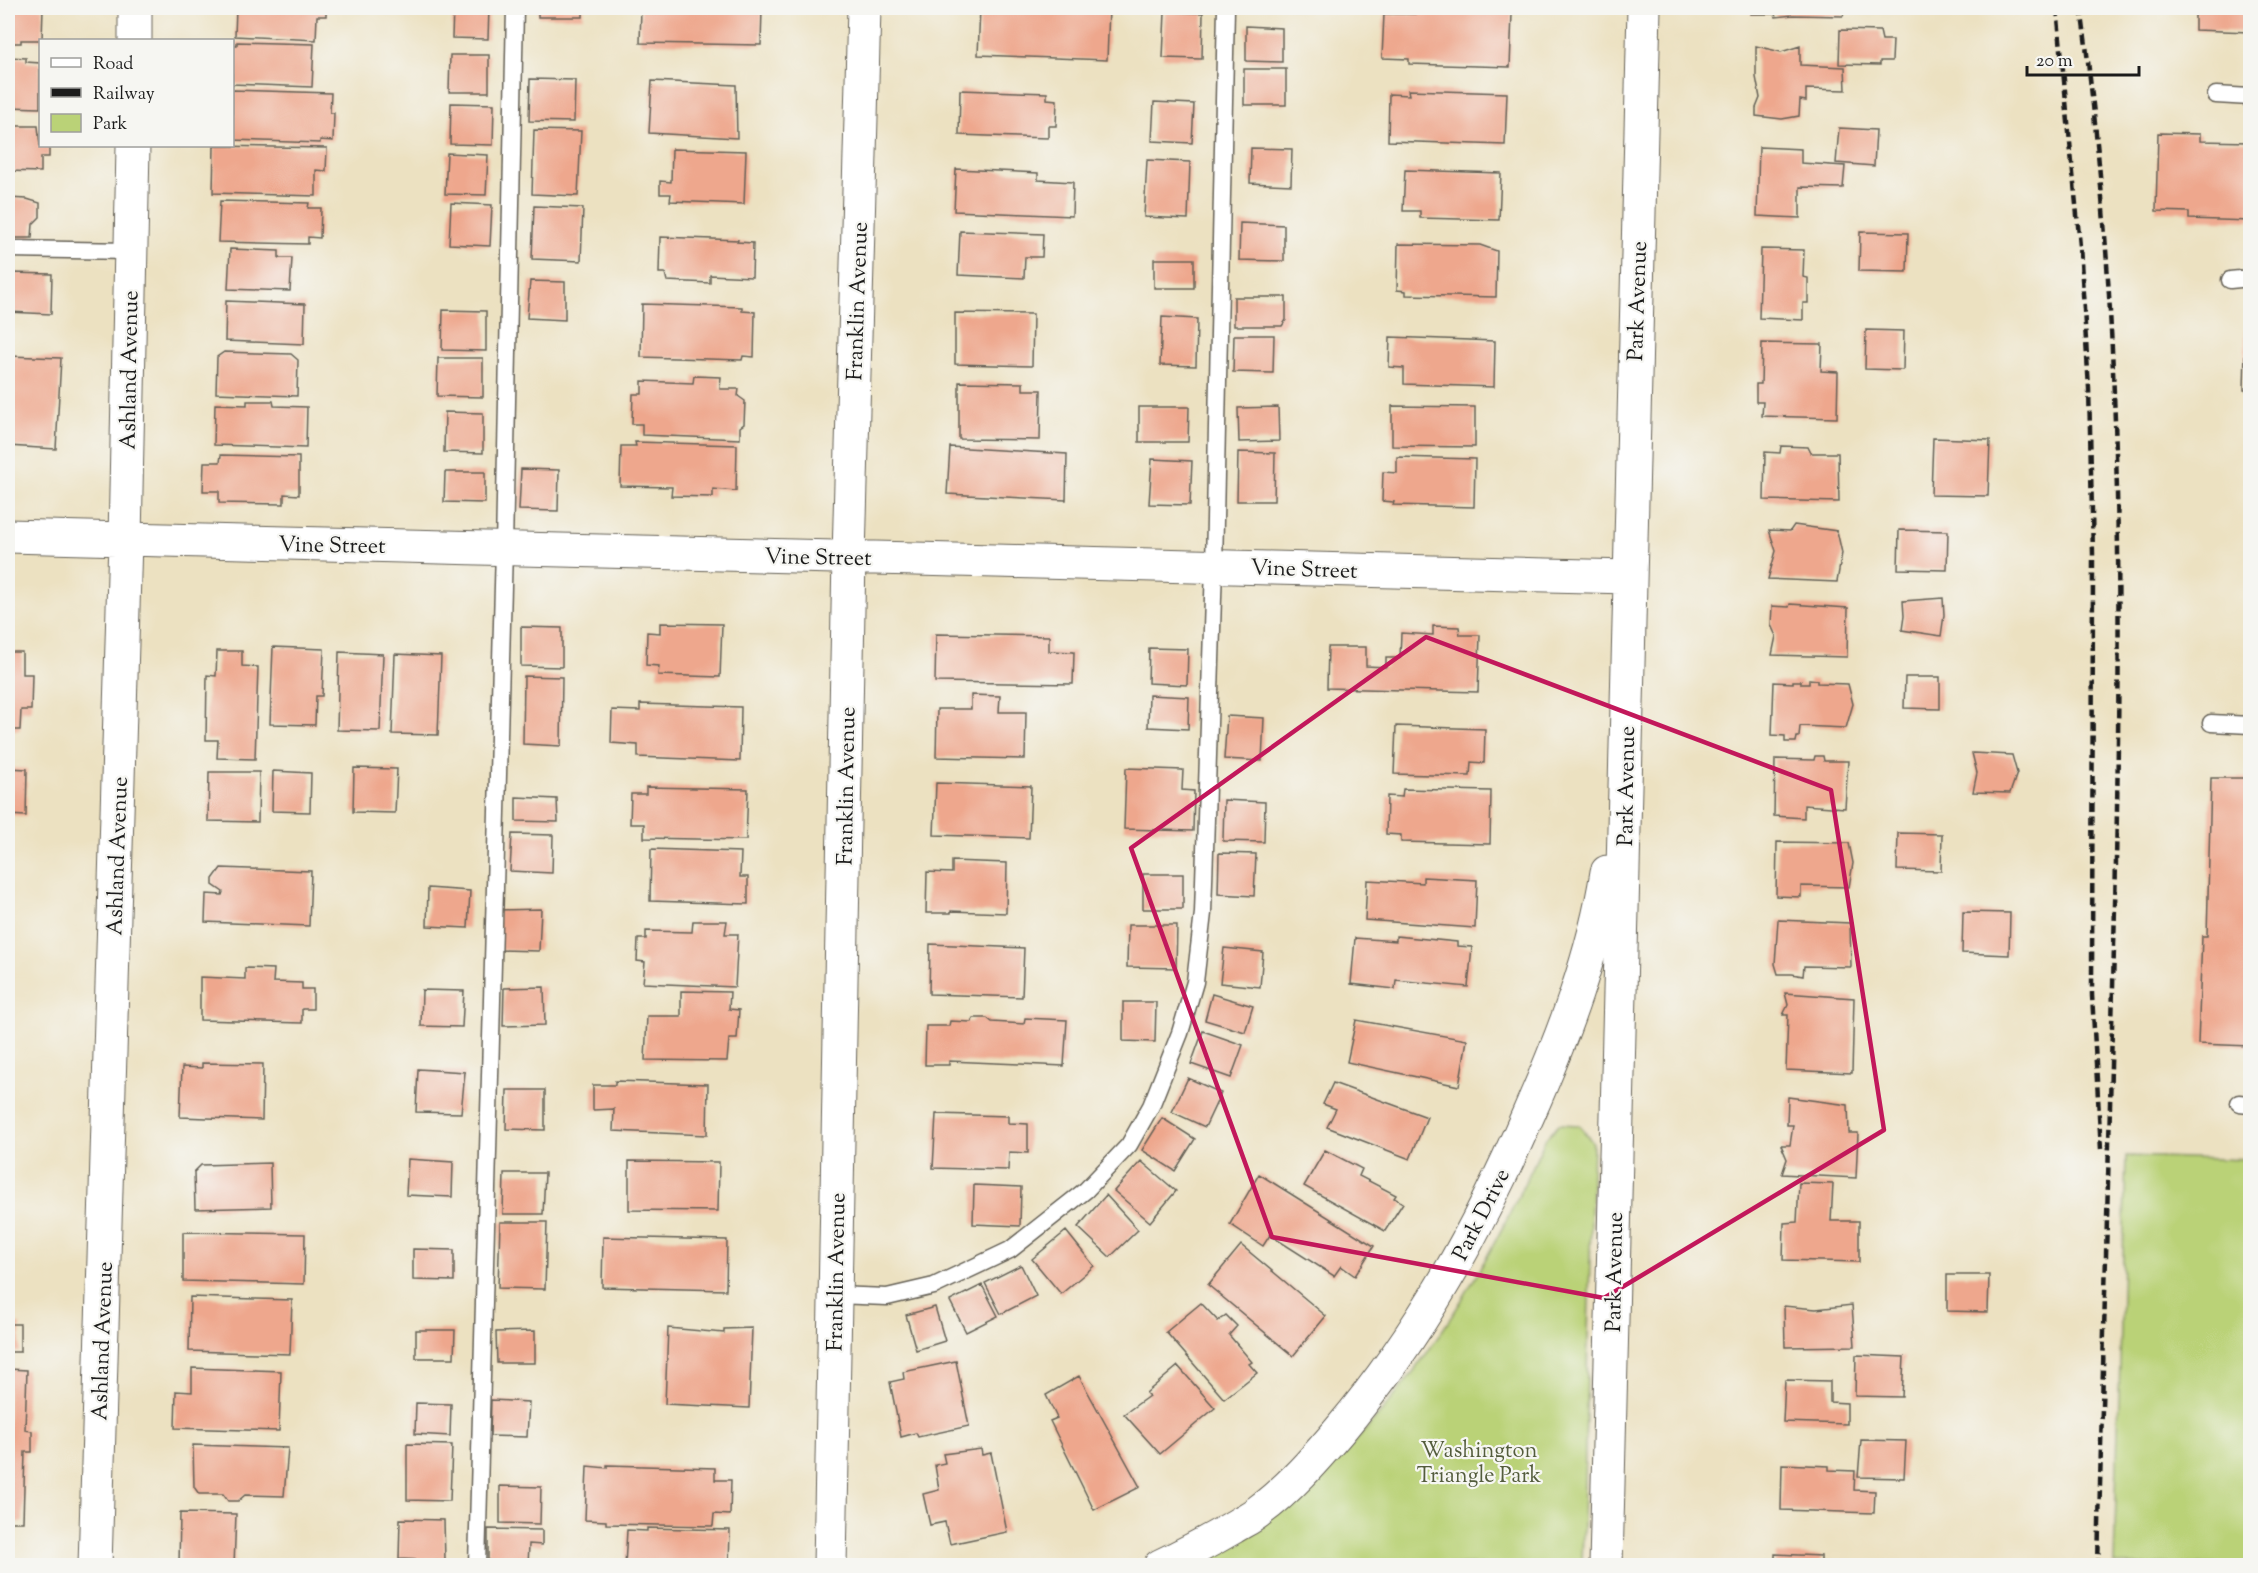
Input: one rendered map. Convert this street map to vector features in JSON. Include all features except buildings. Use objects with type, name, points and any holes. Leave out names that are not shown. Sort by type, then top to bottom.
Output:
[{"type":"street","points":[[135,8],[135,39]]},
{"type":"street","name":"Franklin Avenue","points":[[830,1566],[849,556],[864,8]]},
{"type":"street","name":"Park Avenue","points":[[1606,1566],[1644,8]]},
{"type":"street","name":"Ashland Avenue","points":[[95,1566],[125,540],[133,147]]},
{"type":"street","name":"Vine Street","points":[[8,536],[1629,577]]},
{"type":"street","name":"Park Drive","points":[[1160,1566],[1190,1552],[1259,1512],[1309,1466],[1383,1375],[1416,1329],[1462,1254],[1559,1045],[1601,910],[1626,755]]},
{"type":"lane","points":[[477,1566],[504,548],[514,8]]},
{"type":"lane","points":[[835,1295],[887,1297],[934,1286],[1010,1250],[1086,1190],[1129,1145],[1151,1106],[1180,1033],[1195,982],[1203,913],[1214,566],[1226,8]]},
{"type":"lane","points":[[2216,95],[2250,97]]},
{"type":"lane","points":[[8,249],[130,252]]},
{"type":"lane","points":[[2230,280],[2250,278]]},
{"type":"lane","points":[[2211,723],[2250,725]]},
{"type":"highlighted area","points":[[1426,637],[1831,790],[1884,1130],[1604,1298],[1272,1237],[1131,848]]},
{"type":"green space","name":"Washington Triangle Park","points":[[1559,1124],[1579,1125],[1593,1143],[1582,1565],[1199,1566],[1268,1518],[1318,1478],[1367,1428],[1399,1390],[1455,1311],[1480,1270],[1546,1138]]},
{"type":"green space","points":[[2126,1156],[2250,1160],[2250,1565],[2114,1565]]},
{"type":"railway","points":[[2057,8],[2080,246],[2089,388],[2093,554],[2092,995],[2101,1149]]},
{"type":"railway","points":[[2081,8],[2095,125],[2105,241],[2117,476],[2117,829],[2098,1566]]}]
